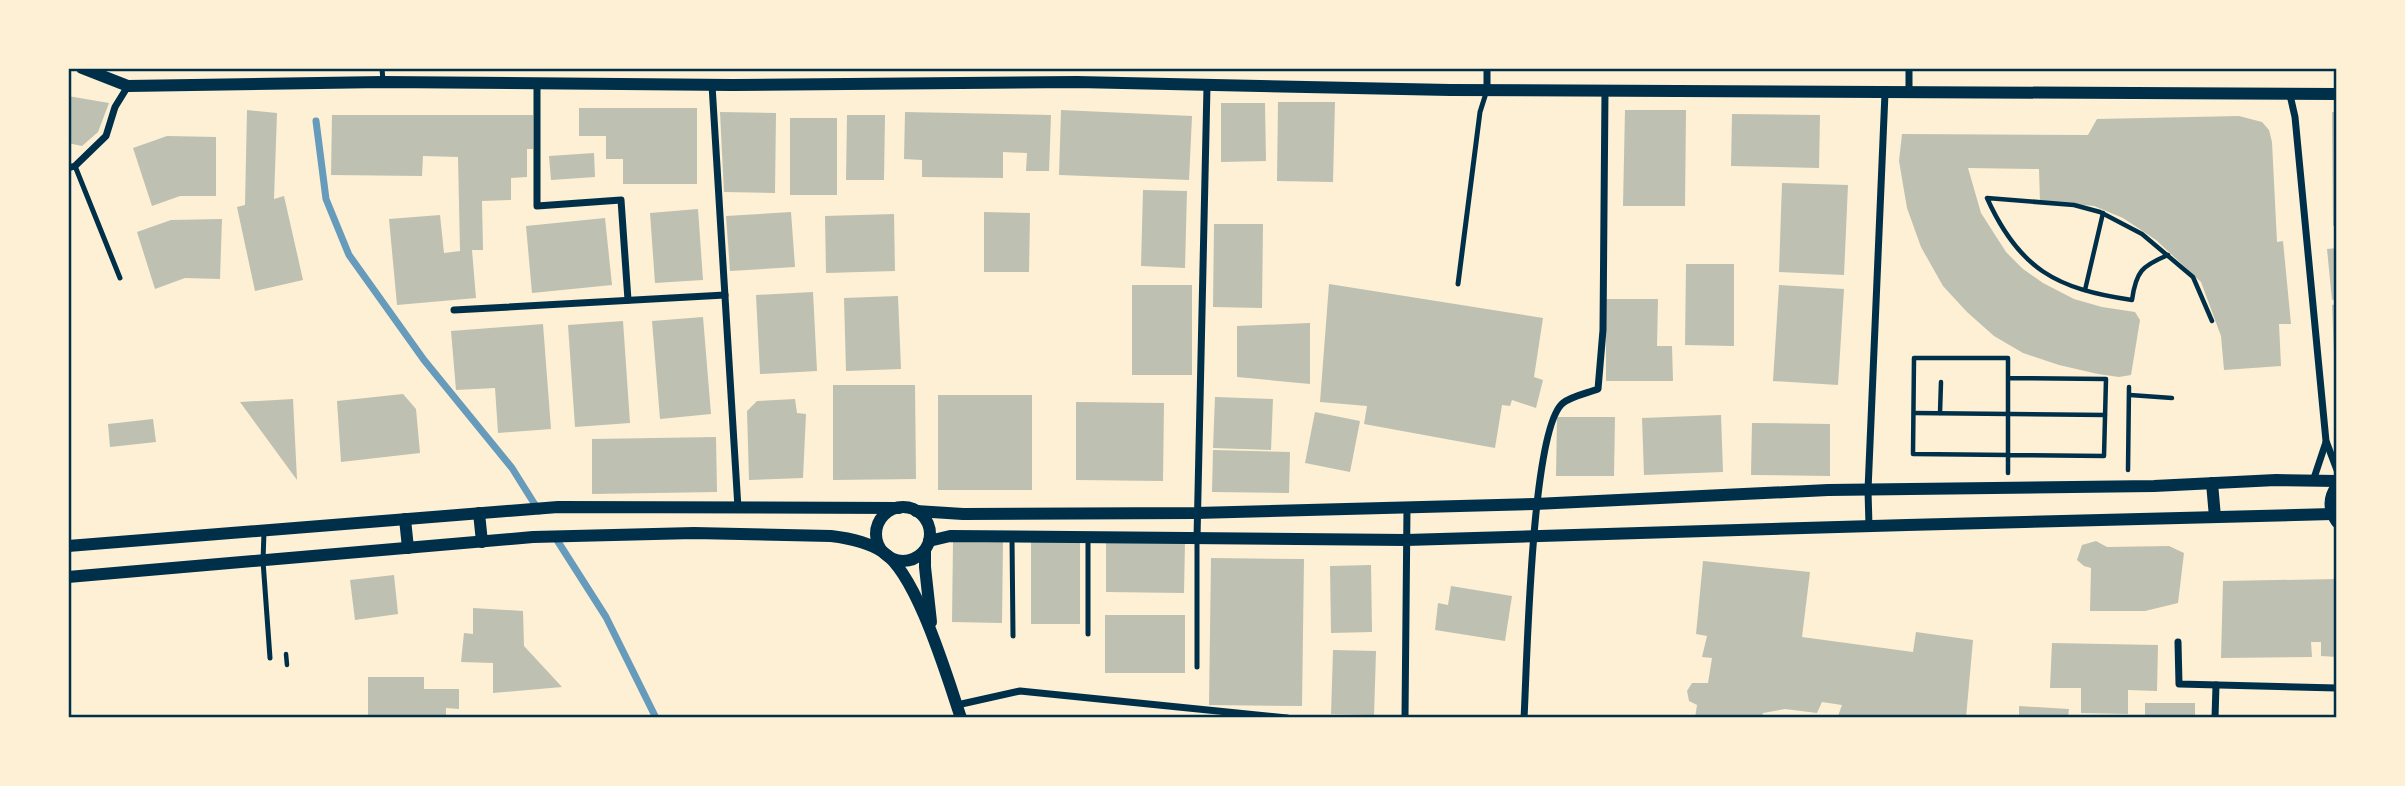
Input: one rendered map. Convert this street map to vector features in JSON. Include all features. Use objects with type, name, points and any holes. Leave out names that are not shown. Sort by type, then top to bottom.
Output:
[{"type":"street","points":[[82,68],[128,86],[337,82],[382,75],[537,83],[712,85],[1077,82],[1487,90],[2337,94]]},
{"type":"street","points":[[1487,68],[1487,90]]},
{"type":"street","points":[[1909,68],[1909,93]]},
{"type":"street","points":[[537,83],[537,206],[621,200],[628,300]]},
{"type":"street","points":[[712,85],[739,534]]},
{"type":"street","points":[[72,167],[106,136],[115,107],[128,86]]},
{"type":"street","points":[[1197,538],[1207,86]]},
{"type":"street","points":[[1524,718],[1535,504],[1542,457],[1555,415],[1563,403],[1598,389],[1603,330],[1605,91]]},
{"type":"street","points":[[1869,526],[1868,490],[1885,93]]},
{"type":"street","points":[[2290,95],[2295,117],[2326,441],[2337,470]]},
{"type":"street","points":[[454,310],[725,295]]},
{"type":"street","points":[[2313,481],[2326,441]]},
{"type":"street","points":[[68,546],[558,507],[899,508],[963,514],[1196,513],[1535,504],[1868,490],[2128,486],[2276,480],[2337,484],[2331,496],[2334,518],[2215,517],[1406,540],[950,536],[927,545],[915,558],[900,561],[851,539],[831,536],[739,534],[533,537],[68,577]]},
{"type":"street","points":[[2212,483],[2215,517]]},
{"type":"street","points":[[1405,718],[1407,507]]},
{"type":"street","points":[[899,508],[890,511],[878,525],[878,543],[883,552],[904,573],[933,636],[959,711],[1020,691],[1287,718]]},
{"type":"street","points":[[916,511],[923,516],[930,528],[925,573],[933,636]]},
{"type":"street","points":[[480,513],[482,542]]},
{"type":"street","points":[[405,519],[408,548]]},
{"type":"street","points":[[2178,642],[2179,684],[2337,688]]},
{"type":"street","points":[[2215,718],[2216,685]]},
{"type":"lane","points":[[1458,284],[1480,112],[1487,90]]},
{"type":"lane","points":[[72,167],[120,278]]},
{"type":"lane","points":[[264,530],[263,561],[271,658]]},
{"type":"lane","points":[[1012,536],[1013,635]]},
{"type":"lane","points":[[1088,537],[1088,634]]},
{"type":"lane","points":[[1197,538],[1198,667]]},
{"type":"path","points":[[2168,255],[2146,264],[2135,280],[2132,300],[2104,296],[2044,273],[2023,258],[1999,225],[1987,198],[2074,205],[2103,213],[2142,234],[2168,255],[2193,276],[2212,321]]},
{"type":"path","points":[[2085,290],[2103,213]]},
{"type":"path","points":[[2008,378],[2106,379],[2104,456],[2008,455],[1913,454],[1914,358],[2008,358],[2008,378],[2008,414],[2008,455],[2008,488]]},
{"type":"path","points":[[1940,413],[1941,382]]},
{"type":"path","points":[[2128,486],[2129,387]]},
{"type":"path","points":[[2130,395],[2172,398]]},
{"type":"path","points":[[1914,413],[2105,415]]},
{"type":"building","points":[[68,96],[109,103],[98,132],[82,146],[68,143]]},
{"type":"building","points":[[1278,102],[1335,102],[1333,182],[1277,181]]},
{"type":"building","points":[[1221,103],[1265,103],[1266,161],[1221,162]]},
{"type":"building","points":[[579,108],[697,108],[697,184],[623,184],[623,159],[606,159],[606,136],[579,136]]},
{"type":"building","points":[[247,110],[277,113],[274,199],[284,196],[303,280],[255,291],[237,207],[245,205]]},
{"type":"building","points":[[1061,110],[1192,116],[1189,180],[1059,175]]},
{"type":"building","points":[[1625,110],[1686,110],[1685,206],[1623,206]]},
{"type":"building","points":[[720,112],[776,113],[775,193],[724,192]]},
{"type":"building","points":[[905,112],[1051,115],[1049,171],[1026,171],[1027,153],[1003,152],[1003,178],[922,177],[922,160],[904,159]]},
{"type":"building","points":[[2332,112],[2337,112],[2337,225],[2333,226]]},
{"type":"building","points":[[1732,114],[1820,115],[1819,168],[1731,166]]},
{"type":"building","points":[[332,115],[533,115],[533,149],[527,149],[527,177],[511,178],[511,200],[482,201],[483,250],[472,250],[476,298],[397,305],[389,219],[440,215],[444,253],[460,251],[458,157],[423,156],[422,176],[331,175]]},
{"type":"building","points":[[847,115],[885,115],[884,180],[846,180]]},
{"type":"building","points":[[2239,116],[2262,122],[2269,130],[2272,142],[2277,242],[2283,241],[2291,324],[2279,324],[2281,366],[2224,370],[2221,336],[2201,282],[2156,240],[2123,218],[2094,206],[2040,201],[2039,169],[1968,168],[1981,213],[2006,252],[2023,269],[2074,299],[2135,312],[2140,320],[2131,375],[2119,377],[2098,374],[2023,353],[1994,336],[1943,286],[1921,247],[1907,208],[1899,161],[1902,134],[2088,135],[2097,119]]},
{"type":"building","points":[[790,118],[837,118],[837,195],[790,195]]},
{"type":"building","points":[[167,136],[216,137],[216,196],[180,196],[152,206],[133,148]]},
{"type":"building","points":[[594,153],[595,177],[551,180],[549,156]]},
{"type":"building","points":[[1782,183],[1848,185],[1844,275],[1779,272]]},
{"type":"building","points":[[1143,190],[1187,191],[1185,268],[1141,266]]},
{"type":"building","points":[[698,209],[703,280],[655,283],[650,213]]},
{"type":"building","points":[[791,212],[795,267],[730,271],[726,216]]},
{"type":"building","points":[[984,212],[1030,213],[1029,272],[984,272]]},
{"type":"building","points":[[894,214],[895,271],[826,273],[825,216]]},
{"type":"building","points":[[605,218],[612,285],[532,293],[526,226]]},
{"type":"building","points":[[222,219],[220,279],[185,278],[155,289],[137,232],[171,220]]},
{"type":"building","points":[[1214,224],[1263,224],[1262,308],[1213,307]]},
{"type":"building","points":[[2337,248],[2337,299],[2332,300],[2327,249]]},
{"type":"building","points":[[1686,264],[1734,264],[1734,346],[1685,345]]},
{"type":"building","points":[[1329,284],[1543,318],[1534,377],[1543,380],[1536,408],[1512,400],[1510,406],[1502,405],[1495,448],[1364,424],[1367,406],[1320,402]]},
{"type":"building","points":[[1132,285],[1192,285],[1192,375],[1132,375]]},
{"type":"building","points":[[1779,285],[1844,289],[1838,385],[1773,381]]},
{"type":"building","points":[[813,292],[817,371],[760,374],[756,295]]},
{"type":"building","points":[[898,296],[901,369],[846,371],[844,298]]},
{"type":"building","points":[[1606,299],[1658,299],[1657,346],[1672,346],[1673,381],[1606,381]]},
{"type":"building","points":[[2337,304],[2337,353],[2334,353],[2332,305]]},
{"type":"building","points":[[703,317],[711,414],[660,419],[652,321]]},
{"type":"building","points":[[623,321],[630,423],[575,427],[568,325]]},
{"type":"building","points":[[1310,323],[1310,384],[1237,377],[1237,326]]},
{"type":"building","points":[[543,324],[551,429],[498,433],[495,388],[456,390],[451,331]]},
{"type":"building","points":[[833,385],[915,385],[916,479],[833,480]]},
{"type":"building","points":[[403,394],[416,409],[420,453],[341,462],[337,401]]},
{"type":"building","points":[[938,395],[1032,395],[1032,490],[938,490]]},
{"type":"building","points":[[1215,397],[1273,399],[1271,450],[1213,448]]},
{"type":"building","points":[[293,399],[297,480],[240,402]]},
{"type":"building","points":[[795,399],[797,413],[806,414],[803,478],[749,480],[747,411],[757,401]]},
{"type":"building","points":[[1076,402],[1164,403],[1163,481],[1076,480]]},
{"type":"building","points":[[1315,412],[1360,421],[1350,472],[1305,463]]},
{"type":"building","points":[[1721,415],[1723,472],[1644,475],[1642,418]]},
{"type":"building","points":[[1557,417],[1615,417],[1614,476],[1556,476]]},
{"type":"building","points":[[153,419],[156,442],[110,447],[108,424]]},
{"type":"building","points":[[1752,423],[1830,424],[1830,476],[1751,475]]},
{"type":"building","points":[[716,437],[717,492],[592,494],[592,439]]},
{"type":"building","points":[[1213,450],[1290,452],[1289,493],[1212,492]]},
{"type":"building","points":[[1106,540],[1185,541],[1184,593],[1106,592]]},
{"type":"building","points":[[2096,541],[2107,547],[2169,546],[2184,553],[2178,603],[2145,611],[2090,611],[2091,568],[2077,560],[2082,545]]},
{"type":"building","points":[[953,542],[1003,542],[1002,623],[952,622]]},
{"type":"building","points":[[1031,542],[1080,542],[1080,624],[1031,624]]},
{"type":"building","points":[[1211,558],[1304,559],[1302,706],[1209,705]]},
{"type":"building","points":[[1703,561],[1810,572],[1802,637],[1913,652],[1916,632],[1973,640],[1966,718],[1855,718],[1838,716],[1842,705],[1822,702],[1817,713],[1785,709],[1763,713],[1762,718],[1695,718],[1697,705],[1689,701],[1687,691],[1692,683],[1708,683],[1712,658],[1702,657],[1707,636],[1696,634]]},
{"type":"building","points":[[1371,565],[1372,632],[1331,633],[1330,566]]},
{"type":"building","points":[[394,575],[398,614],[355,620],[350,580]]},
{"type":"building","points":[[2337,579],[2337,657],[2321,656],[2321,642],[2311,642],[2312,657],[2221,658],[2223,581]]},
{"type":"building","points":[[1451,586],[1512,596],[1505,641],[1435,630],[1438,603],[1448,605]]},
{"type":"building","points":[[473,608],[523,611],[524,646],[562,687],[493,693],[493,663],[461,662],[464,633],[473,634]]},
{"type":"building","points":[[1105,615],[1185,615],[1185,673],[1105,673]]},
{"type":"building","points":[[2052,643],[2158,645],[2157,691],[2128,690],[2128,714],[2081,713],[2081,688],[2050,688]]},
{"type":"building","points":[[1333,650],[1376,651],[1374,715],[1331,714]]},
{"type":"building","points":[[368,677],[424,677],[424,689],[459,689],[459,709],[446,708],[446,718],[368,718]]},
{"type":"building","points":[[2145,703],[2195,703],[2195,718],[2145,718]]},
{"type":"building","points":[[2019,706],[2069,709],[2068,718],[2019,718]]},
{"type":"waterway","points":[[316,121],[326,199],[349,255],[424,360],[512,468],[539,511]]},
{"type":"waterway","points":[[555,537],[606,617],[656,718]]}]
